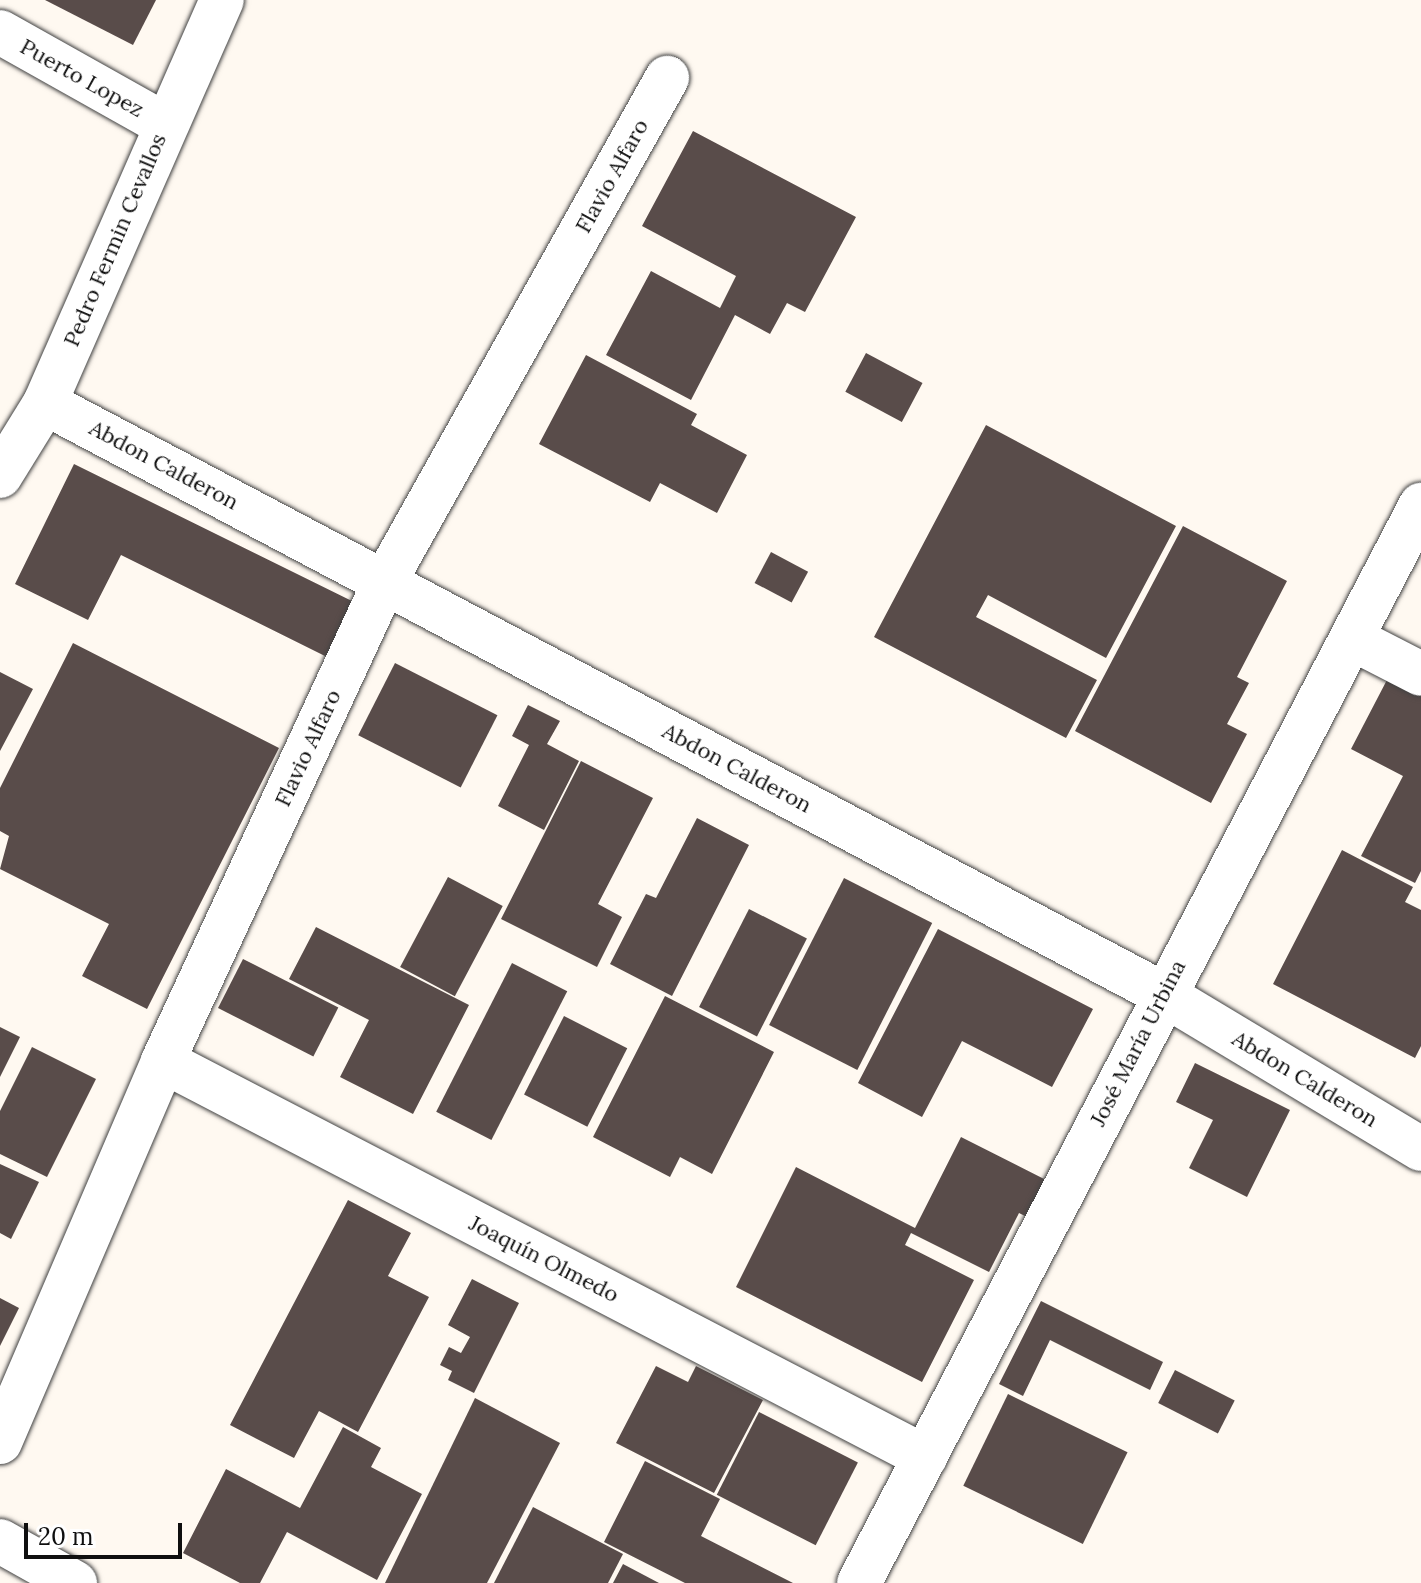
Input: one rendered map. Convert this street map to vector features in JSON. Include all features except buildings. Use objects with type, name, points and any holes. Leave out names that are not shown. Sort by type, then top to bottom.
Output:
[{"type":"street","name":"Pedro Fermin Cevallos","points":[[0,476],[45,403],[164,124],[222,0]]},
{"type":"street","name":"Puerto Lopez","points":[[0,32],[164,124]]},
{"type":"street","name":"Flavio Alfaro","points":[[0,1442],[163,1061],[385,581],[667,78]]},
{"type":"street","name":"Abdon Calderon","points":[[45,403],[1163,994],[1421,1149]]},
{"type":"street","name":"José María Urbina","points":[[859,1583],[1163,994],[1421,505]]},
{"type":"street","points":[[1353,639],[1421,674]]},
{"type":"street","name":"Joaquín Olmedo","points":[[163,1061],[925,1457]]},
{"type":"street","points":[[0,1541],[75,1583]]}]
